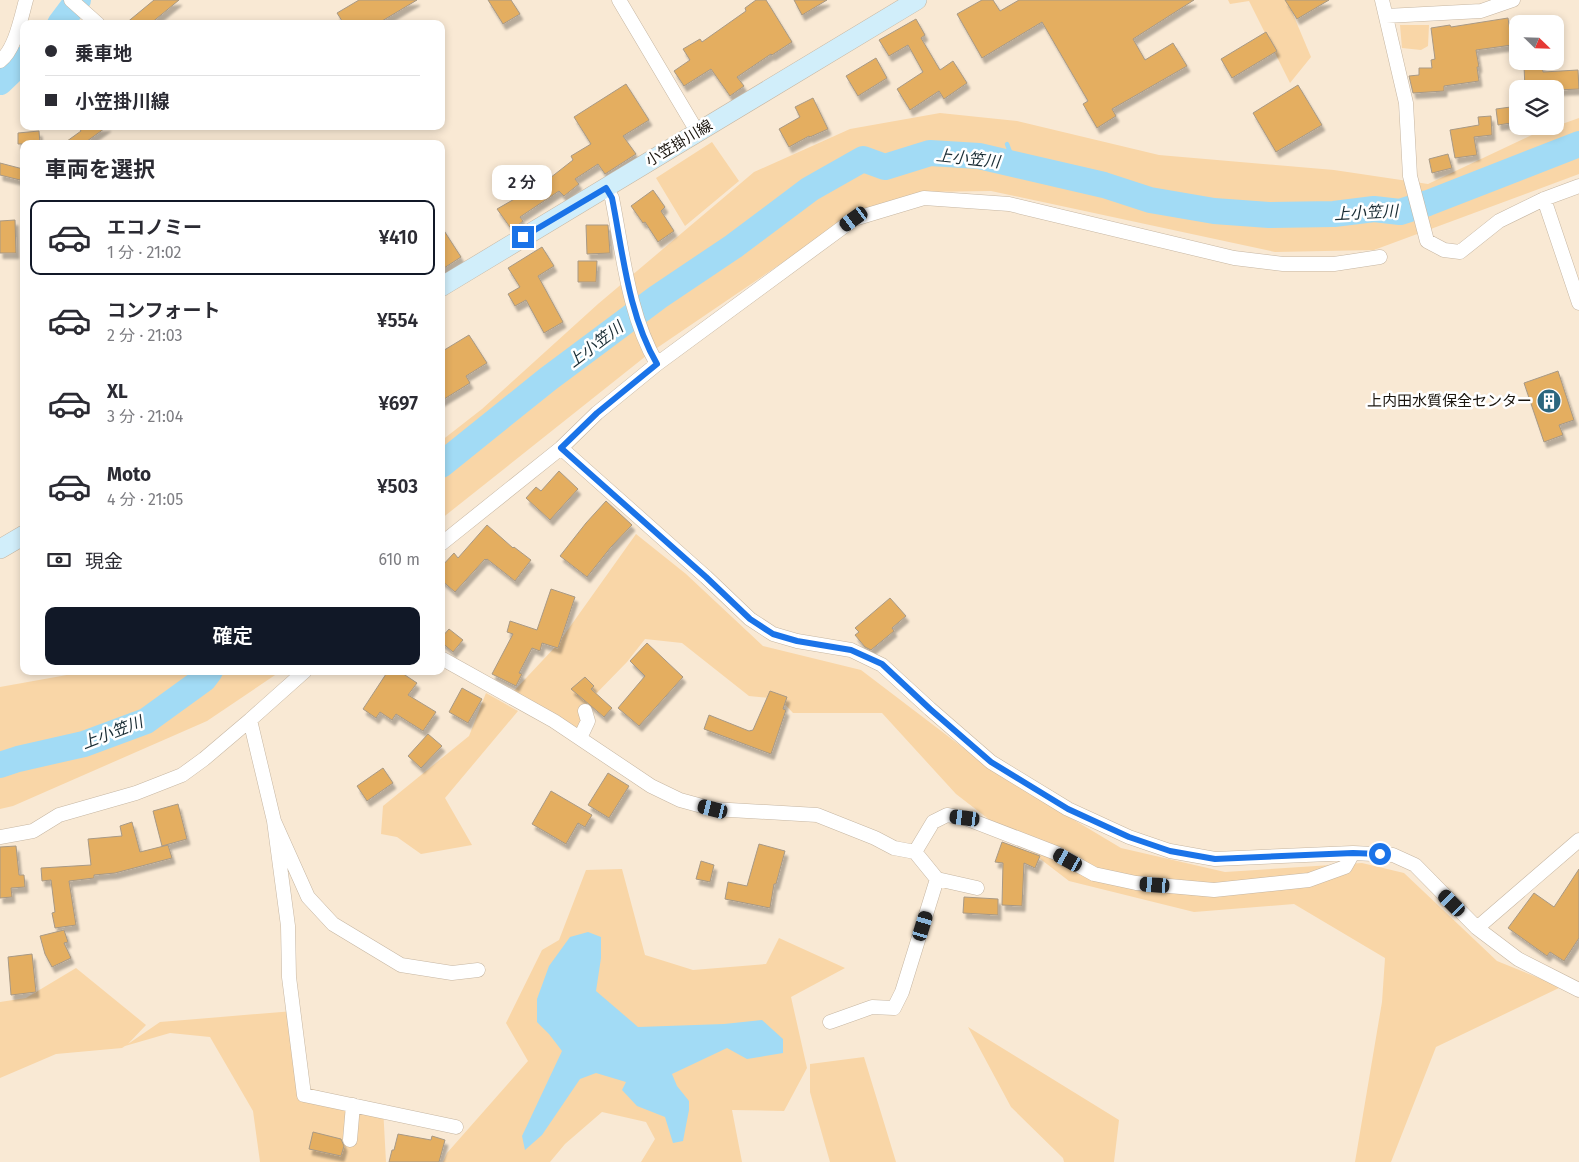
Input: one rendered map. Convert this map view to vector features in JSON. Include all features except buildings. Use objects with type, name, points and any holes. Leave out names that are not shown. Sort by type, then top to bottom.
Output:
[{"type":"main road","name":"小笠掛川線","points":[[445,285],[917,0]]},
{"type":"main road","points":[[0,549],[20,537]]},
{"type":"street","points":[[20,20],[26,0]]},
{"type":"street","points":[[71,0],[94,20]]},
{"type":"street","points":[[619,0],[698,133]]},
{"type":"street","points":[[1382,0],[1406,102],[1410,176],[1427,241],[1444,250],[1460,252],[1499,221],[1544,199],[1579,186]]},
{"type":"street","points":[[1386,16],[1481,11],[1513,0]]},
{"type":"street","points":[[0,61],[5,58],[16,35],[20,21]]},
{"type":"street","points":[[606,188],[612,198],[631,296],[647,346],[657,364]]},
{"type":"street","points":[[445,541],[561,448],[597,413],[657,364],[854,219],[924,198],[1009,204],[1234,258],[1283,264],[1334,264],[1380,257]]},
{"type":"street","points":[[1544,199],[1579,303]]},
{"type":"street","points":[[561,448],[706,577],[750,619],[773,634],[797,641],[851,650],[882,664],[991,762],[1068,809],[1145,843],[1170,851],[1215,859],[1353,853],[1393,855],[1415,865],[1477,928],[1518,959],[1579,990]]},
{"type":"street","points":[[445,660],[554,721],[651,786],[680,800],[713,809],[817,815],[875,838],[894,848],[915,852],[937,879],[978,888]]},
{"type":"street","points":[[0,837],[33,831],[59,815],[136,793],[182,774],[204,759],[301,675]]},
{"type":"street","points":[[580,738],[588,721],[585,710]]},
{"type":"street","points":[[250,720],[274,821],[288,926],[290,976],[304,1095],[456,1127]]},
{"type":"street","points":[[915,852],[933,822],[947,816],[965,818],[1056,853],[1094,874],[1136,883],[1214,890],[1309,880],[1345,867],[1353,853]]},
{"type":"street","points":[[274,821],[308,897],[333,924],[401,965],[452,974],[478,970]]},
{"type":"street","points":[[1477,928],[1579,840]]},
{"type":"street","points":[[830,1022],[872,1007],[894,1008],[902,992],[937,879]]},
{"type":"street","points":[[350,1140],[353,1105]]},
{"type":"shaded area","points":[[1228,0],[1287,0],[1311,57],[1290,83],[1249,1],[1230,4]]},
{"type":"shaded area","points":[[1400,25],[1429,25],[1428,46],[1421,50],[1402,48]]},
{"type":"shaded area","points":[[940,113],[1017,121],[1159,155],[1334,170],[1428,184],[1532,135],[1564,135],[1564,123],[1579,118],[1579,174],[1374,250],[1275,252],[991,191],[921,192],[854,214],[651,352],[445,516],[445,438],[482,409],[598,304],[754,172],[850,129]]},
{"type":"shaded area","points":[[712,142],[739,181],[685,226],[656,178]]},
{"type":"shaded area","points":[[636,534],[686,574],[763,646],[861,670],[999,775],[1121,848],[1225,872],[1362,863],[1404,873],[1497,961],[1561,987],[1436,1047],[1391,1162],[1355,1162],[1382,1002],[1385,958],[1294,904],[1194,912],[1069,881],[956,794],[882,713],[793,713],[780,699],[749,696],[682,643],[645,639],[627,662],[587,703],[584,737],[513,692],[557,645]]},
{"type":"shaded area","points":[[67,675],[275,675],[207,721],[13,806],[0,809],[0,687]]},
{"type":"shaded area","points":[[486,693],[518,711],[445,798],[472,845],[421,854],[397,837],[381,834],[383,806],[469,736]]},
{"type":"shaded area","points":[[622,869],[645,955],[693,970],[766,964],[779,938],[845,968],[791,997],[807,1068],[784,1111],[732,1110],[742,1162],[641,1162],[655,1139],[646,1122],[602,1112],[565,1144],[550,1162],[443,1162],[447,1153],[528,1061],[506,1023],[542,950],[559,940],[586,870]]},
{"type":"shaded area","points":[[76,968],[146,1025],[128,1044],[160,1022],[294,1011],[308,1088],[383,1107],[386,1162],[260,1162],[253,1111],[210,1037],[170,1033],[122,1048],[56,1054],[0,1078],[0,1002],[26,998]]},
{"type":"shaded area","points":[[968,1027],[1119,1120],[1114,1162],[1064,1162],[1063,1158],[1011,1107]]},
{"type":"shaded area","points":[[864,1057],[896,1162],[830,1162],[810,1092],[810,1064]]},
{"type":"water","points":[[588,932],[601,937],[601,958],[596,991],[638,1027],[724,1024],[762,1020],[783,1039],[783,1053],[747,1059],[727,1048],[672,1074],[677,1086],[689,1101],[683,1141],[673,1143],[665,1117],[637,1106],[622,1090],[626,1082],[596,1073],[580,1079],[542,1135],[525,1150],[522,1136],[562,1051],[537,1022],[537,999],[549,966],[570,937]]},
{"type":"waterway","points":[[63,20],[78,0]]},
{"type":"waterway","points":[[0,82],[20,63]]},
{"type":"waterway","points":[[1007,144],[1015,165]]},
{"type":"waterway","name":"上小笠川","points":[[445,462],[548,379],[658,297],[734,246],[810,189],[863,159],[885,167],[930,153],[979,156],[1104,185],[1150,200],[1214,211],[1269,215],[1334,214],[1374,209],[1400,212],[1428,203],[1579,144]]},
{"type":"waterway","name":"上小笠川","points":[[0,765],[84,744],[146,721],[207,675]]},
{"type":"place","name":"上内田水質保全センター","points":[[1549,401]]},
{"type":"route","points":[[523,237],[606,188],[612,198],[631,296],[647,346],[657,364],[597,413],[561,448],[706,577],[750,619],[773,634],[797,641],[851,650],[882,664],[991,762],[1068,809],[1129,837],[1170,851],[1215,859],[1353,853],[1380,854]]}]
